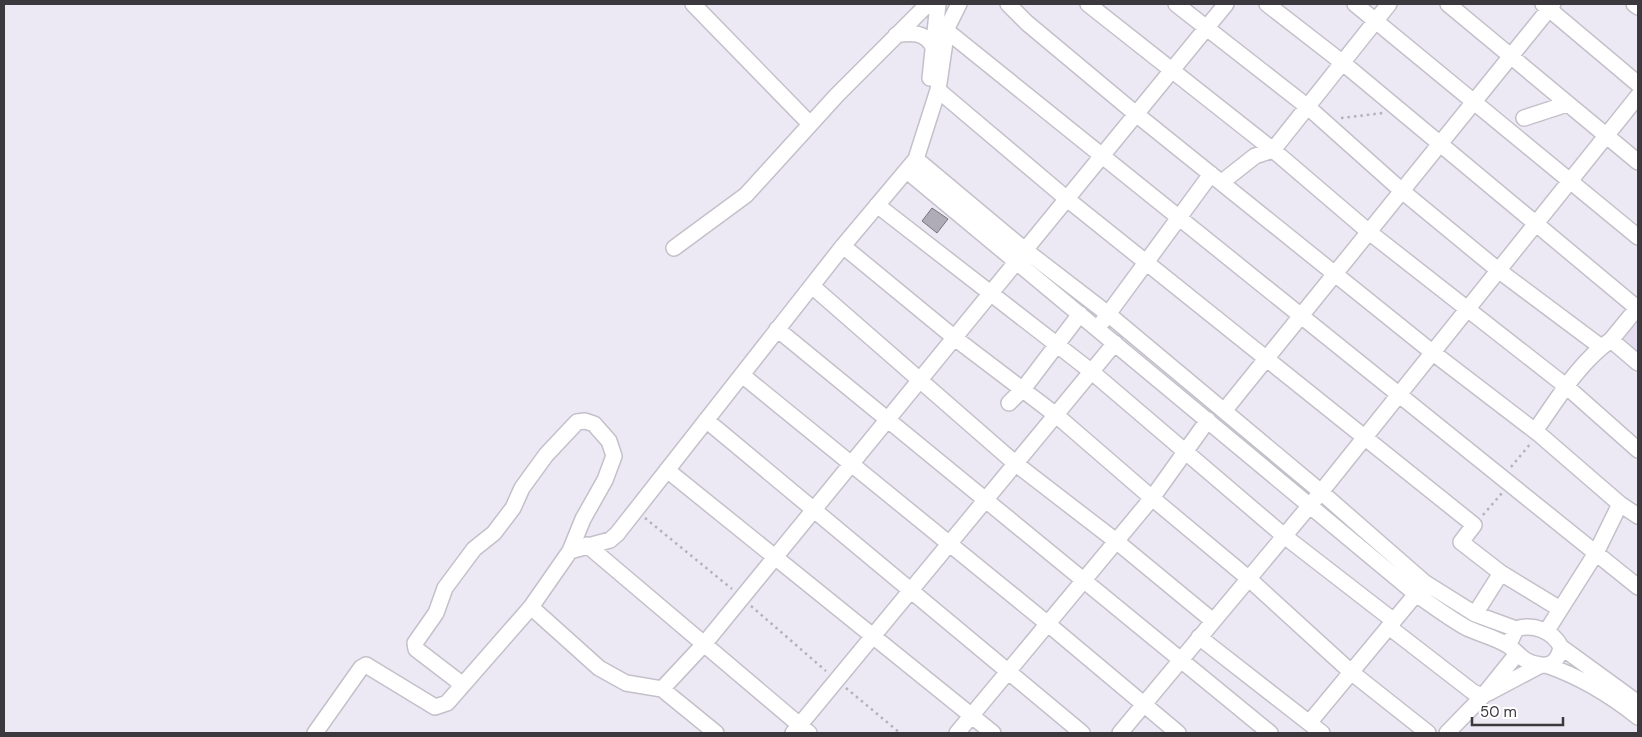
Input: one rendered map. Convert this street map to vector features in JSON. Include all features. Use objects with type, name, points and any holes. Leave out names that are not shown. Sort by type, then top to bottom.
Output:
[{"type":"street","points":[[693,4],[810,124]]},
{"type":"street","points":[[674,248],[746,196],[810,124],[928,4]]},
{"type":"street","points":[[931,107],[929,86],[938,4]]},
{"type":"street","points":[[570,551],[613,538],[843,246],[911,165],[938,90],[946,31],[952,14],[959,4]]},
{"type":"street","points":[[1008,4],[1136,114],[1432,352],[1537,432],[1632,509],[1596,553],[1546,632]]},
{"type":"street","points":[[1088,4],[1273,150],[1369,232],[1566,387],[1638,450]]},
{"type":"street","points":[[1176,4],[1309,108],[1402,191],[1498,270],[1606,344],[1638,363]]},
{"type":"street","points":[[662,689],[705,643],[920,380],[956,339],[1226,4]]},
{"type":"street","points":[[1267,4],[1343,63],[1638,307],[1566,387],[1537,432]]},
{"type":"street","points":[[1355,4],[1638,237]]},
{"type":"street","points":[[1097,328],[1179,218],[1216,178],[1255,156],[1273,150],[1309,108],[1390,4]]},
{"type":"street","points":[[1448,4],[1512,55],[1567,104],[1638,162]]},
{"type":"street","points":[[1634,4],[1638,7]]},
{"type":"street","points":[[1224,411],[1512,55],[1548,5],[1638,84]]},
{"type":"street","points":[[946,31],[1638,587]]},
{"type":"street","points":[[896,35],[909,33],[921,35],[928,38],[933,46]]},
{"type":"street","points":[[938,90],[1067,199],[1474,525],[1461,542],[1501,573],[1560,609]]},
{"type":"street","points":[[1120,733],[1321,492],[1638,96]]},
{"type":"street","points":[[1524,118],[1567,104]]},
{"type":"street","points":[[911,165],[1021,256],[1080,314],[1416,594],[1466,627],[1544,665],[1586,681],[1607,693],[1638,717]]},
{"type":"street","points":[[877,205],[1092,372],[1283,536],[1473,692],[1483,696],[1558,658],[1561,648]]},
{"type":"street","points":[[843,246],[956,339],[1024,388],[1056,414],[1152,498],[1248,578],[1351,672],[1428,733]]},
{"type":"street","points":[[1021,256],[1108,314],[1321,492],[1424,582],[1474,614],[1516,629],[1528,626],[1546,632],[1555,638],[1561,648],[1638,703]]},
{"type":"street","points":[[812,286],[1016,464],[1116,540],[1213,621]]},
{"type":"street","points":[[1009,403],[1024,388],[1080,314]]},
{"type":"street","points":[[777,329],[1270,733]]},
{"type":"street","points":[[587,545],[705,643],[801,731],[872,637],[1115,343]]},
{"type":"street","points":[[742,375],[1048,624],[1178,733]]},
{"type":"street","points":[[315,733],[364,666],[370,667],[435,707],[447,703],[463,685],[531,607],[570,551],[583,519],[605,480],[614,456],[609,441],[594,424],[585,420],[577,422],[546,455],[522,488],[513,508],[498,528],[474,549],[445,588],[436,613],[415,643],[416,649],[463,685]]},
{"type":"street","points":[[706,420],[1082,733]]},
{"type":"street","points":[[956,733],[1152,498],[1208,420]]},
{"type":"street","points":[[667,470],[872,637],[994,733]]},
{"type":"street","points":[[1474,614],[1501,573]]},
{"type":"street","points":[[1309,723],[1416,594]]},
{"type":"street","points":[[531,607],[599,668],[626,683],[662,689],[716,733]]},
{"type":"street","points":[[1513,651],[1510,642],[1516,629]]},
{"type":"street","points":[[1199,637],[1322,733]]},
{"type":"street","points":[[1447,733],[1483,696],[1513,651]]},
{"type":"path","points":[[1322,121],[1398,110]]},
{"type":"path","points":[[1474,525],[1506,481],[1537,432]]},
{"type":"path","points":[[636,511],[742,598],[900,733]]},
{"type":"shaded area","points":[[1638,307],[1638,362],[1611,340]]},
{"type":"building","points":[[932,208],[948,219],[937,233],[922,221]]}]
